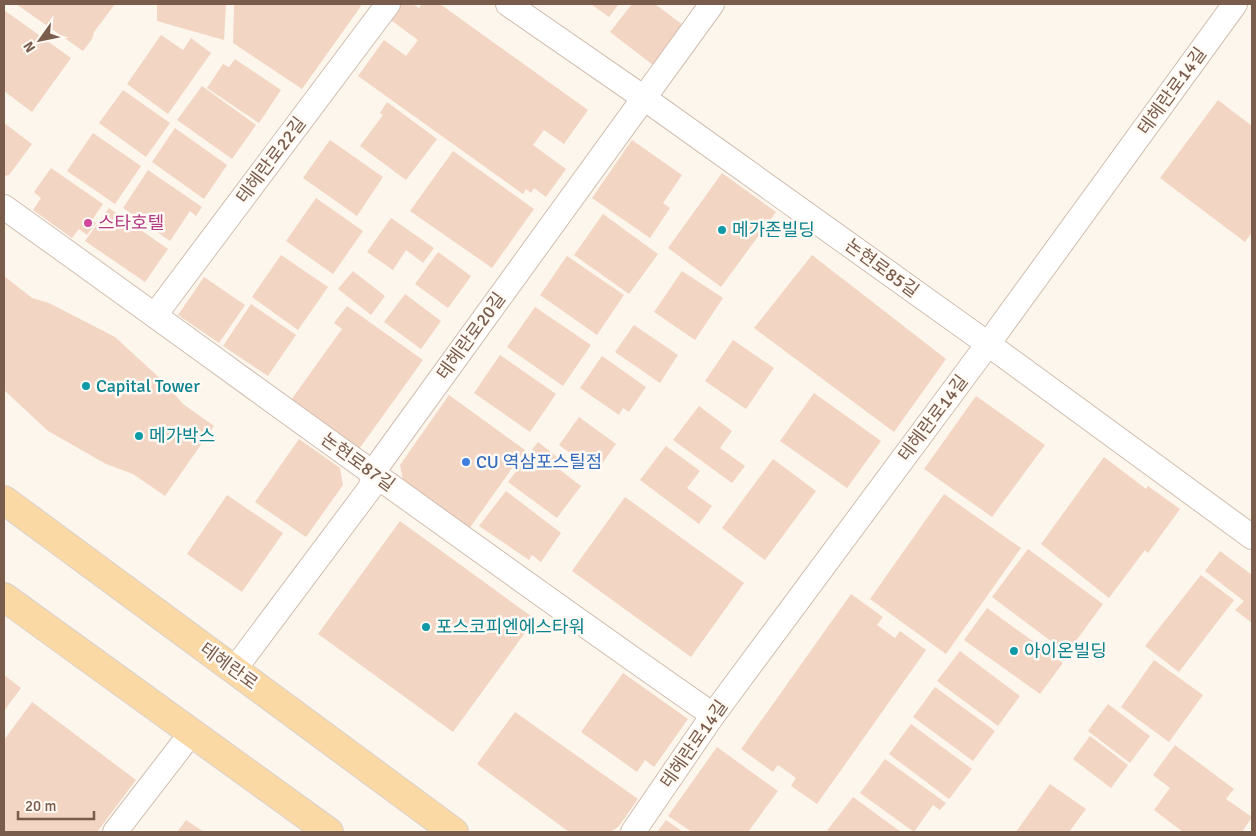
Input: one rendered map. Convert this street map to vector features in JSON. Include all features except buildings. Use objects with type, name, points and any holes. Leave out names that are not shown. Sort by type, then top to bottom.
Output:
[{"type":"main road","name":"테헤란로","points":[[4,500],[454,832]]},
{"type":"main road","points":[[4,597],[329,832]]},
{"type":"street","name":"테헤란로22길","points":[[155,315],[388,4]]},
{"type":"street","name":"논현로85길","points":[[508,4],[644,98],[988,344],[1252,537]]},
{"type":"street","name":"테헤란로20길","points":[[234,670],[371,487],[373,472],[712,4]]},
{"type":"street","name":"테헤란로14길","points":[[632,832],[713,715],[988,344],[1236,4]]},
{"type":"street","name":"논현로87길","points":[[4,207],[535,591],[713,715]]},
{"type":"street","points":[[115,832],[192,732]]},
{"type":"place","name":"스타호텔","points":[[88,223]]},
{"type":"place","name":"메가존빌딩","points":[[722,230]]},
{"type":"place","name":"Capital Tower","points":[[86,386]]},
{"type":"place","name":"메가박스","points":[[139,436]]},
{"type":"place","name":"CU 역삼포스틸점","points":[[466,462]]},
{"type":"place","name":"포스코피엔에스타워","points":[[426,627]]},
{"type":"place","name":"아이온빌딩","points":[[1014,651]]}]
